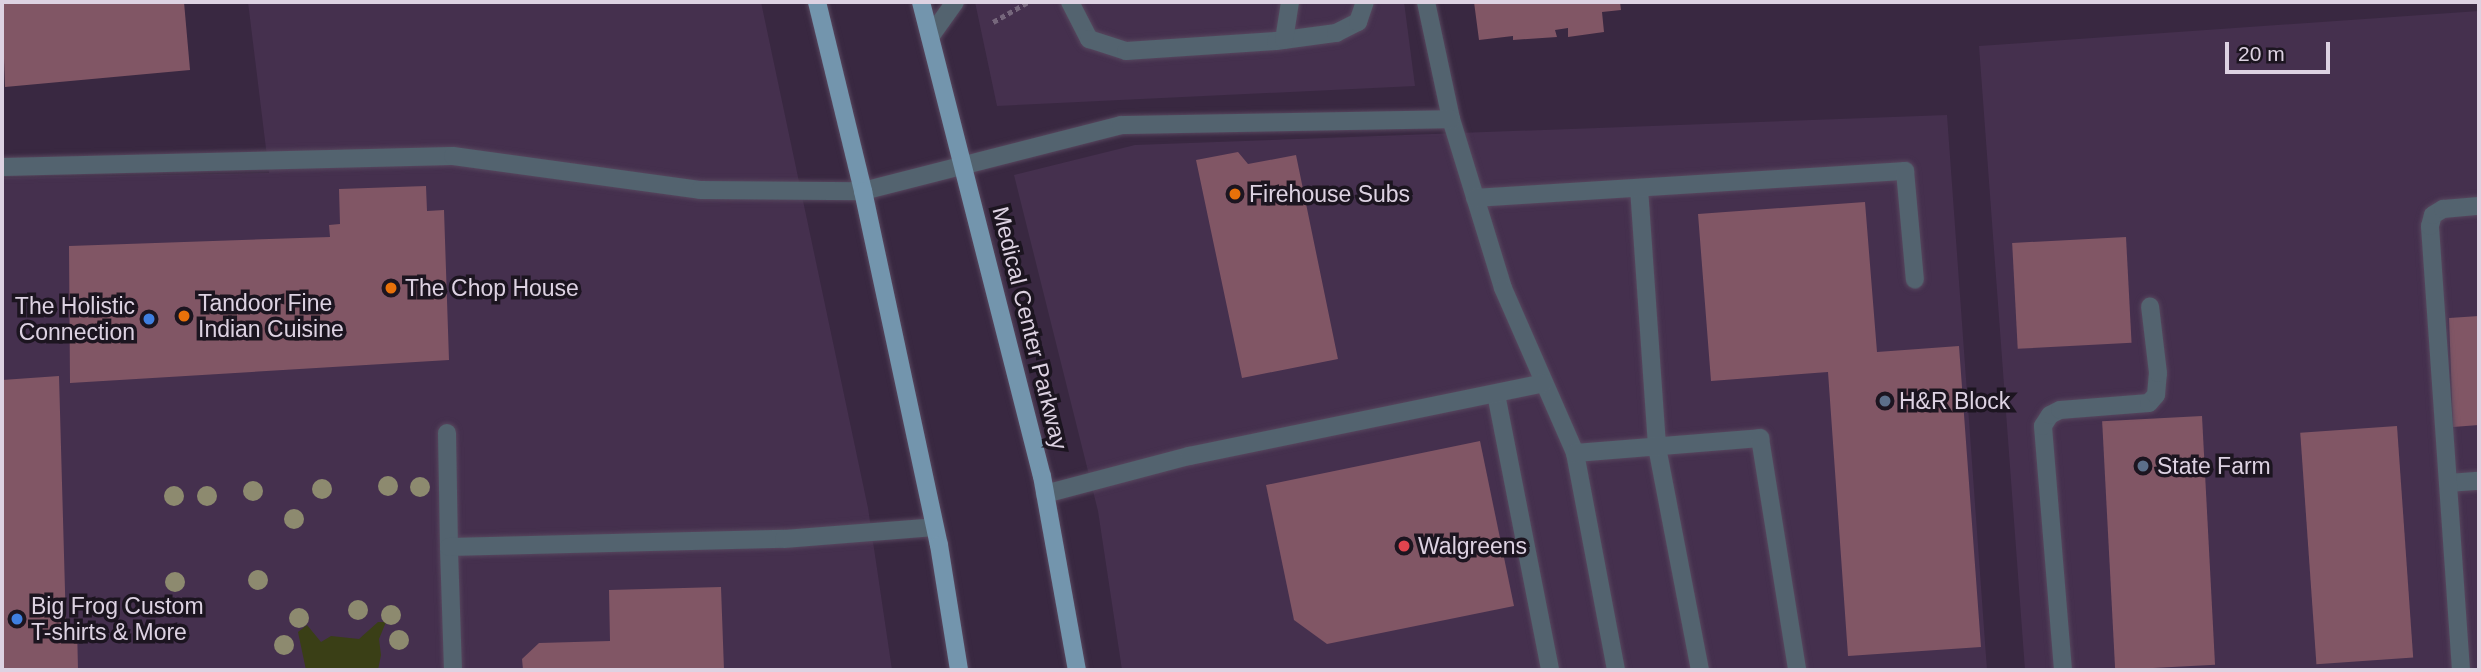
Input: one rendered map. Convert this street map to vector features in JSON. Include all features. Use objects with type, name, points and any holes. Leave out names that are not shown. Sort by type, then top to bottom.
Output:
[{"type":"main road","points":[[817,2],[863,191],[935,527],[959,670]]},
{"type":"main road","name":"Medical Center Parkway","points":[[921,2],[1045,494],[1077,670]]},
{"type":"street","points":[[930,37],[955,2]]},
{"type":"street","points":[[1070,2],[1090,39],[1126,51],[1284,40],[1336,33],[1358,22],[1364,2]]},
{"type":"street","points":[[1284,40],[1290,2]]},
{"type":"street","points":[[1426,2],[1451,119],[1503,288],[1575,453],[1616,670]]},
{"type":"street","points":[[2,167],[453,156],[700,190],[863,191],[1121,125],[1451,119]]},
{"type":"street","points":[[1475,198],[1905,171],[1915,280]]},
{"type":"street","points":[[1639,188],[1657,447],[1700,670]]},
{"type":"street","points":[[2461,670],[2430,226],[2433,215],[2443,209],[2479,206]]},
{"type":"street","points":[[2063,670],[2043,426],[2049,415],[2060,410],[2149,403],[2156,395],[2158,373],[2150,306]]},
{"type":"street","points":[[1045,494],[1189,456],[1544,383]]},
{"type":"street","points":[[1496,394],[1550,670]]},
{"type":"street","points":[[447,433],[453,670]]},
{"type":"street","points":[[1575,453],[1760,438],[1797,670]]},
{"type":"street","points":[[2448,483],[2479,481]]},
{"type":"street","points":[[449,547],[784,539],[935,527]]},
{"type":"path","points":[[993,22],[1028,2]]},
{"type":"shaded area","points":[[248,2],[761,2],[868,508],[892,670],[2,670],[2,178],[269,173]]},
{"type":"shaded area","points":[[975,2],[1404,2],[1415,86],[997,106]]},
{"type":"shaded area","points":[[2479,11],[2479,670],[2025,670],[1979,46]]},
{"type":"shaded area","points":[[1947,115],[1987,670],[1122,670],[1098,511],[1014,175],[1135,145]]},
{"type":"green space","points":[[378,622],[386,622],[379,639],[381,655],[378,670],[306,670],[298,632],[307,625],[321,642],[331,636],[359,639]]},
{"type":"building","points":[[2,2],[184,2],[190,70],[5,87]]},
{"type":"building","points":[[1474,2],[1620,2],[1621,10],[1602,12],[1604,32],[1568,37],[1568,28],[1555,30],[1557,37],[1513,40],[1513,36],[1479,40]]},
{"type":"building","points":[[1238,152],[1248,164],[1296,155],[1338,359],[1242,378],[1196,160]]},
{"type":"building","points":[[426,186],[427,211],[444,210],[449,360],[70,383],[69,246],[330,237],[329,225],[340,224],[339,189]]},
{"type":"building","points":[[1865,202],[1877,352],[1959,346],[1981,647],[1848,656],[1828,372],[1711,381],[1698,214]]},
{"type":"building","points":[[2126,237],[2132,343],[2018,349],[2012,243]]},
{"type":"building","points":[[2479,316],[2479,425],[2453,427],[2449,318]]},
{"type":"building","points":[[59,376],[66,626],[77,625],[78,670],[2,670],[2,380]]},
{"type":"building","points":[[2202,416],[2215,665],[2115,670],[2102,421]]},
{"type":"building","points":[[2397,426],[2413,657],[2316,664],[2300,433]]},
{"type":"building","name":"Walgreens","points":[[1480,441],[1514,606],[1327,644],[1294,620],[1266,485]]},
{"type":"building","points":[[721,587],[724,670],[523,670],[522,659],[539,643],[610,641],[609,590]]},
{"type":"place","name":"Firehouse Subs","points":[[1235,194]]},
{"type":"place","name":"The Chop House","points":[[391,288]]},
{"type":"place","name":"Tandoor Fine Indian Cuisine","points":[[184,316]]},
{"type":"place","name":"The Holistic Connection","points":[[149,319]]},
{"type":"place","name":"H&R Block","points":[[1885,401]]},
{"type":"place","name":"State Farm","points":[[2143,466]]},
{"type":"place","name":"Walgreens","points":[[1404,546]]},
{"type":"place","name":"Big Frog Custom T-shirts & More","points":[[17,619]]}]
